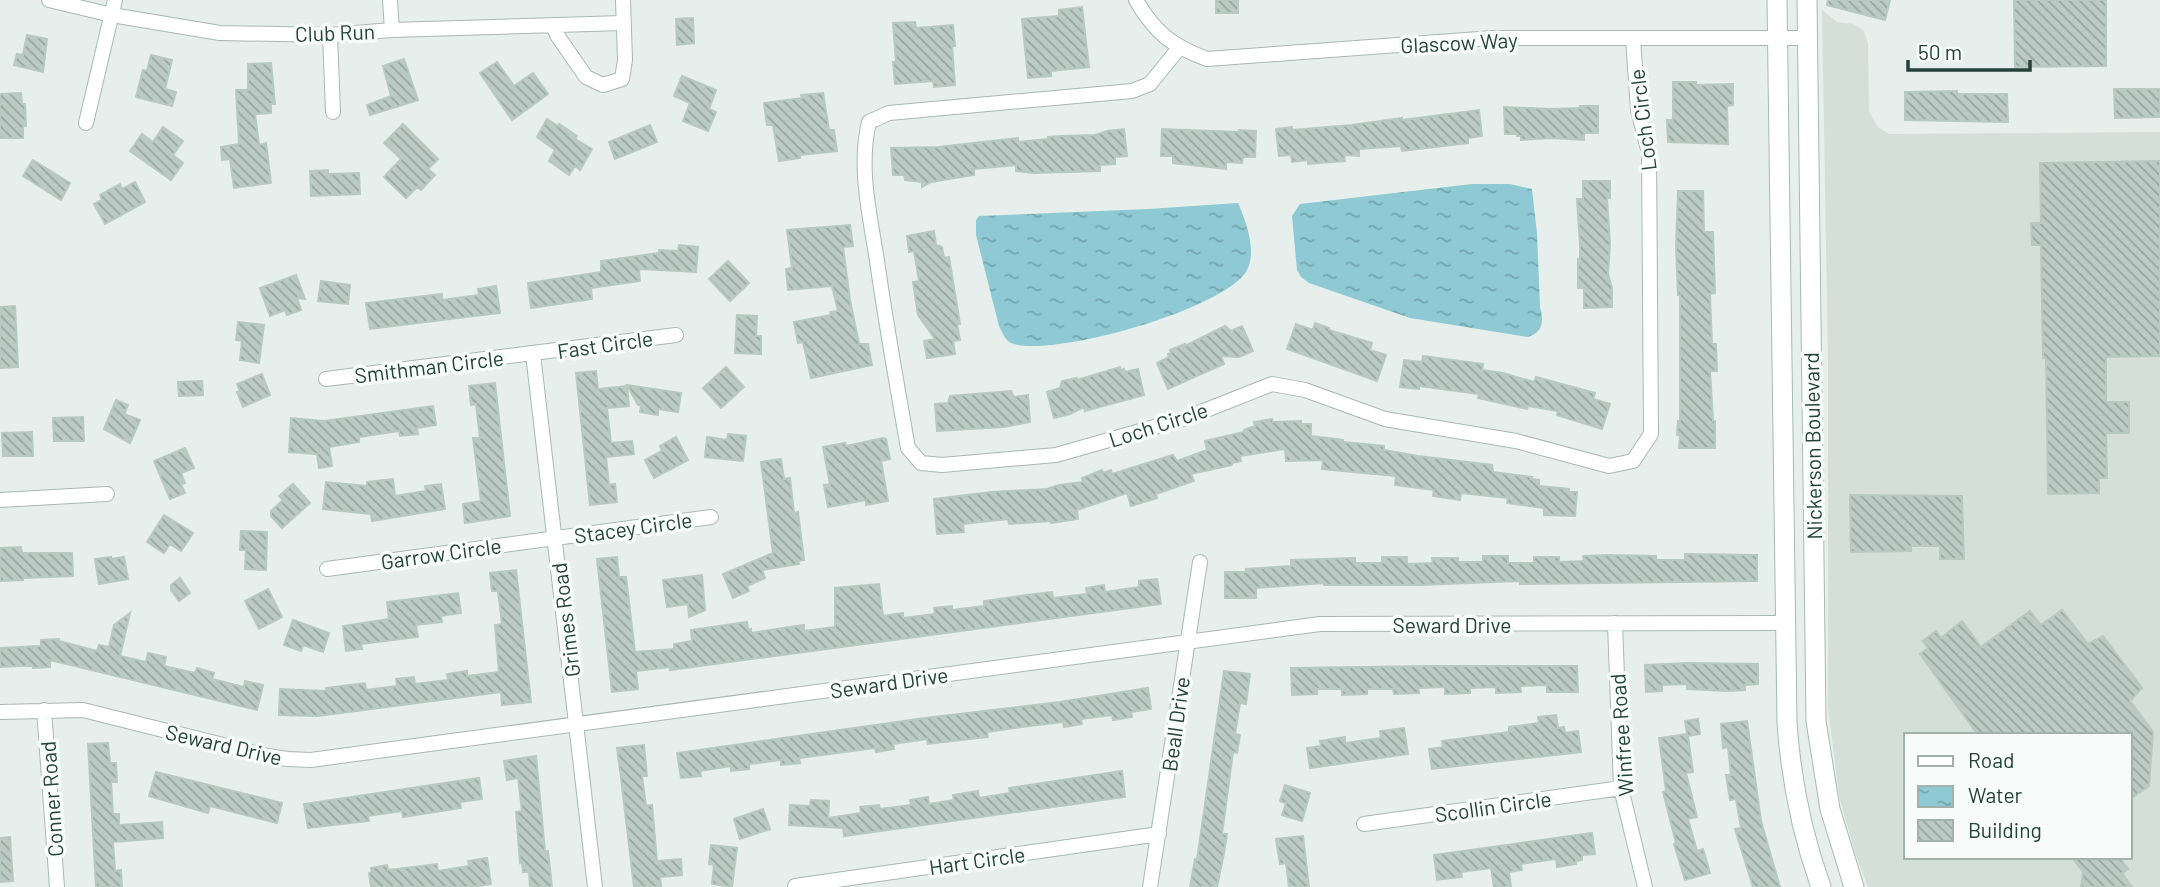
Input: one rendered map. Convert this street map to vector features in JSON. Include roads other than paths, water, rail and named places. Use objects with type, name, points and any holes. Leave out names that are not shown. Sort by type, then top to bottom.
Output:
[{"type":"street","name":"Club Run","points":[[49,0],[112,15],[220,33],[330,35],[392,30],[624,23]]},
{"type":"street","points":[[86,123],[116,0]]},
{"type":"street","points":[[390,0],[392,30]]},
{"type":"street","points":[[553,25],[586,77],[603,85],[622,79],[625,60],[623,0]]},
{"type":"street","name":"Glascow Way","points":[[1136,0],[1149,22],[1179,48],[1207,59],[1493,38],[1807,38]]},
{"type":"street","name":"Nickerson Boulevard","points":[[1777,0],[1787,723],[1791,773],[1799,813],[1821,887]]},
{"type":"street","name":"Nickerson Boulevard","points":[[1807,0],[1816,722],[1830,809],[1854,887]]},
{"type":"street","points":[[330,35],[333,112]]},
{"type":"street","name":"Loch Circle","points":[[1179,48],[1150,84],[1132,91],[889,113],[869,122],[864,143],[864,170],[879,274],[908,447],[921,463],[942,465],[1056,455],[1186,418],[1272,384],[1305,390],[1385,419],[1516,442],[1609,466],[1633,461],[1651,434],[1649,153],[1638,110],[1633,39]]},
{"type":"street","name":"Fast Circle","points":[[533,354],[676,335]]},
{"type":"street","name":"Smithman Circle","points":[[326,379],[533,354]]},
{"type":"street","name":"Grimes Road","points":[[533,354],[595,887]]},
{"type":"street","points":[[0,500],[107,494]]},
{"type":"street","name":"Stacey Circle","points":[[555,538],[711,517]]},
{"type":"street","name":"Garrow Circle","points":[[327,569],[555,538]]},
{"type":"street","name":"Beall Drive","points":[[1150,887],[1200,562]]},
{"type":"street","name":"Winfree Road","points":[[1615,623],[1621,788],[1645,887]]},
{"type":"street","name":"Seward Drive","points":[[0,712],[83,710],[288,760],[311,760],[1320,624],[1785,623]]},
{"type":"street","name":"Conner Road","points":[[44,710],[57,887]]},
{"type":"street","name":"Scollin Circle","points":[[1364,824],[1621,788]]},
{"type":"street","name":"Hart Circle","points":[[795,886],[1158,834]]},
{"type":"water","points":[[1472,184],[1510,184],[1532,189],[1542,317],[1541,326],[1532,335],[1527,337],[1410,318],[1309,283],[1297,270],[1292,216],[1300,204]]},
{"type":"water","points":[[1238,203],[1251,245],[1250,262],[1247,270],[1233,285],[1208,300],[1137,327],[1062,344],[1032,346],[1011,343],[1004,336],[999,326],[976,235],[976,220],[979,216]]}]
